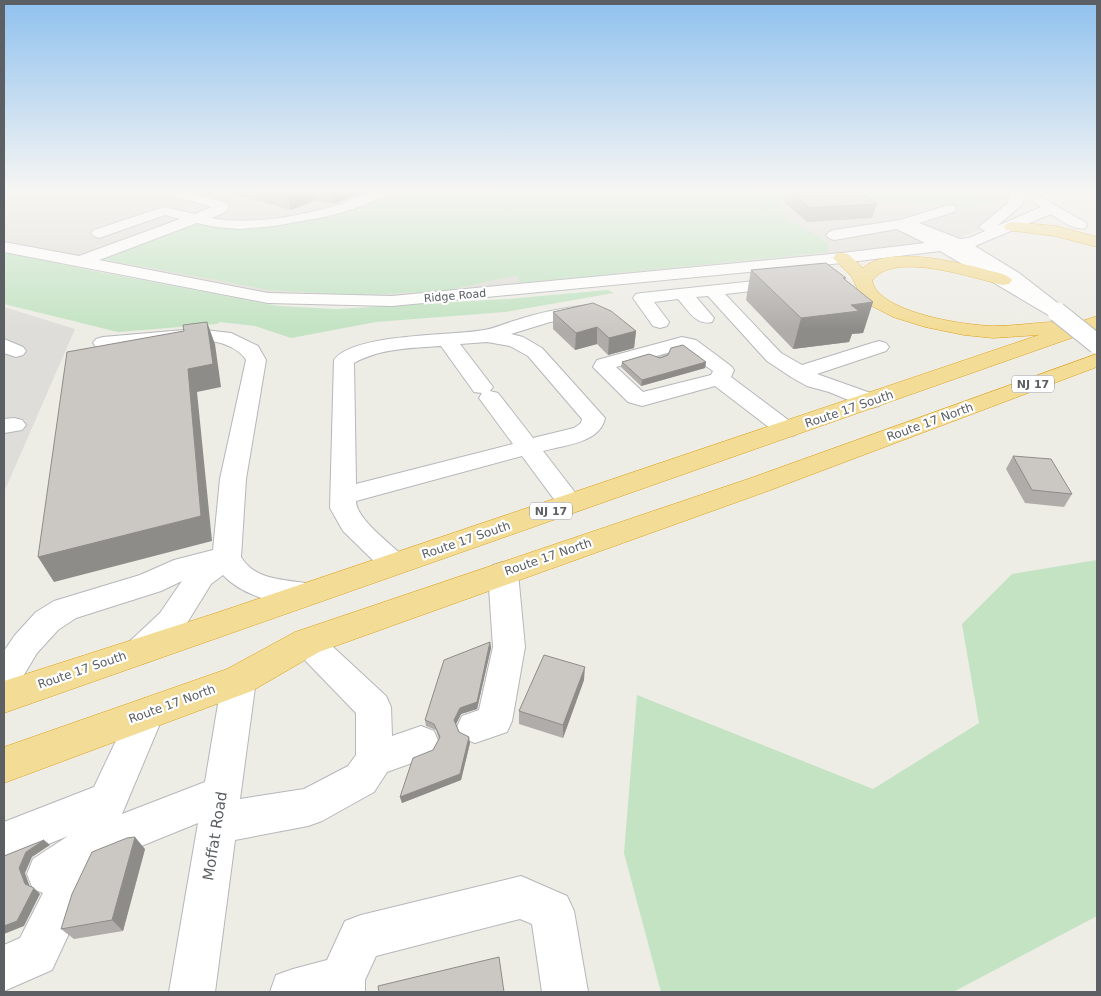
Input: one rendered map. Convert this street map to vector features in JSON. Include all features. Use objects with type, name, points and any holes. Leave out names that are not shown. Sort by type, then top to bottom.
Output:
[{"type":"highway","points":[[1081,236],[1097,240]]},
{"type":"highway","points":[[842,258],[854,269],[863,281],[867,291],[882,304],[913,317],[955,327],[993,332],[1095,327]]},
{"type":"highway","points":[[863,281],[866,274],[876,268],[888,264],[913,262],[951,266],[1003,280]]},
{"type":"highway","name":"Route 17 South","points":[[4,697],[841,411],[1095,327]]},
{"type":"highway","name":"Route 17 North","points":[[4,765],[239,680],[307,642],[503,572],[758,485],[1097,360]]},
{"type":"highway","points":[[968,408],[1084,381],[1097,376]]},
{"type":"street","points":[[110,236],[130,243]]},
{"type":"street","points":[[78,262],[148,236]]},
{"type":"street","points":[[930,236],[994,263],[1057,312]]},
{"type":"street","points":[[948,243],[963,236]]},
{"type":"street","points":[[948,243],[990,236]]},
{"type":"street","points":[[986,238],[996,256],[1025,286]]},
{"type":"street","points":[[948,243],[1003,280],[1057,312],[1095,327]]},
{"type":"street","name":"Ridge Road","points":[[4,247],[268,298],[349,301],[435,298],[910,251],[948,243]]},
{"type":"street","points":[[660,322],[642,298],[790,282],[770,265]]},
{"type":"street","points":[[712,290],[774,357],[806,377],[837,386],[871,401]]},
{"type":"street","points":[[683,294],[705,318]]},
{"type":"street","points":[[487,336],[563,312],[588,311],[606,314]]},
{"type":"street","points":[[103,343],[196,335],[224,337],[251,350],[256,360],[234,479],[227,557],[231,568],[245,579],[270,589],[307,594]]},
{"type":"street","points":[[634,336],[655,354]]},
{"type":"street","points":[[394,564],[353,524],[343,508],[344,360],[359,352],[394,344],[446,340],[571,504]]},
{"type":"street","points":[[719,379],[724,370],[689,344],[682,343],[655,354],[629,361],[604,364],[603,367],[642,399],[660,387],[688,380],[719,379],[788,430]]},
{"type":"street","points":[[806,377],[816,392],[841,411]]},
{"type":"street","points":[[343,496],[582,433]]},
{"type":"street","points":[[141,651],[171,622],[201,576],[227,557]]},
{"type":"street","points":[[4,678],[26,644],[47,621],[65,609],[150,583],[184,568],[227,557]]},
{"type":"street","points":[[475,726],[494,721],[509,646],[503,572]]},
{"type":"street","points":[[48,874],[88,847],[220,808],[308,807],[361,778],[374,759],[374,707],[307,642]]},
{"type":"street","name":"Moffat Road","points":[[192,992],[239,680]]},
{"type":"street","points":[[4,968],[36,954],[88,847],[146,714]]},
{"type":"street","points":[[374,759],[421,743]]},
{"type":"street","points":[[4,842],[106,802]]},
{"type":"street","points":[[292,992],[342,986],[361,938],[521,897],[552,911],[565,992]]},
{"type":"lane","points":[[446,340],[487,336],[516,342],[534,352],[594,418],[592,426],[582,433]]},
{"type":"lane","points":[[806,377],[879,347]]},
{"type":"shaded area","points":[[4,236],[962,236],[910,251],[435,298],[306,300],[4,247]]},
{"type":"shaded area","points":[[4,307],[75,329],[4,492]]},
{"type":"green space","points":[[160,236],[817,236],[828,243],[828,252],[520,283],[517,275],[445,291],[357,295],[271,290],[101,259]]},
{"type":"green space","points":[[4,252],[278,306],[336,309],[507,299],[608,290],[614,293],[505,312],[376,322],[291,338],[255,326],[220,322],[217,324],[118,332],[4,304]]},
{"type":"green space","points":[[1097,560],[1097,916],[953,992],[661,992],[624,853],[637,695],[873,789],[979,723],[962,624],[1012,574]]},
{"type":"building","points":[[826,263],[873,302],[851,305],[859,311],[801,318],[751,270]]},
{"type":"building","points":[[593,303],[611,311],[636,331],[609,338],[597,327],[576,333],[553,312]]},
{"type":"building","points":[[207,322],[213,364],[188,369],[201,516],[38,557],[67,352],[184,331],[183,325]]},
{"type":"building","points":[[683,345],[706,362],[642,380],[622,362],[649,354],[660,358],[668,355],[671,348]]},
{"type":"building","points":[[1013,456],[1051,459],[1072,494],[1032,490]]},
{"type":"building","points":[[490,642],[477,702],[460,708],[454,720],[459,732],[469,737],[460,774],[400,797],[413,758],[433,750],[440,737],[434,724],[425,720],[444,660]]},
{"type":"building","points":[[544,655],[585,667],[563,725],[519,711]]},
{"type":"building","points":[[135,837],[112,920],[61,929],[72,894],[92,852],[127,838]]},
{"type":"building","points":[[44,840],[26,852],[19,868],[25,884],[34,888],[17,921],[4,926],[4,856]]},
{"type":"building","points":[[499,957],[504,992],[379,992],[378,986]]},
{"type":"tunnel","points":[[659,356],[681,375]]}]
